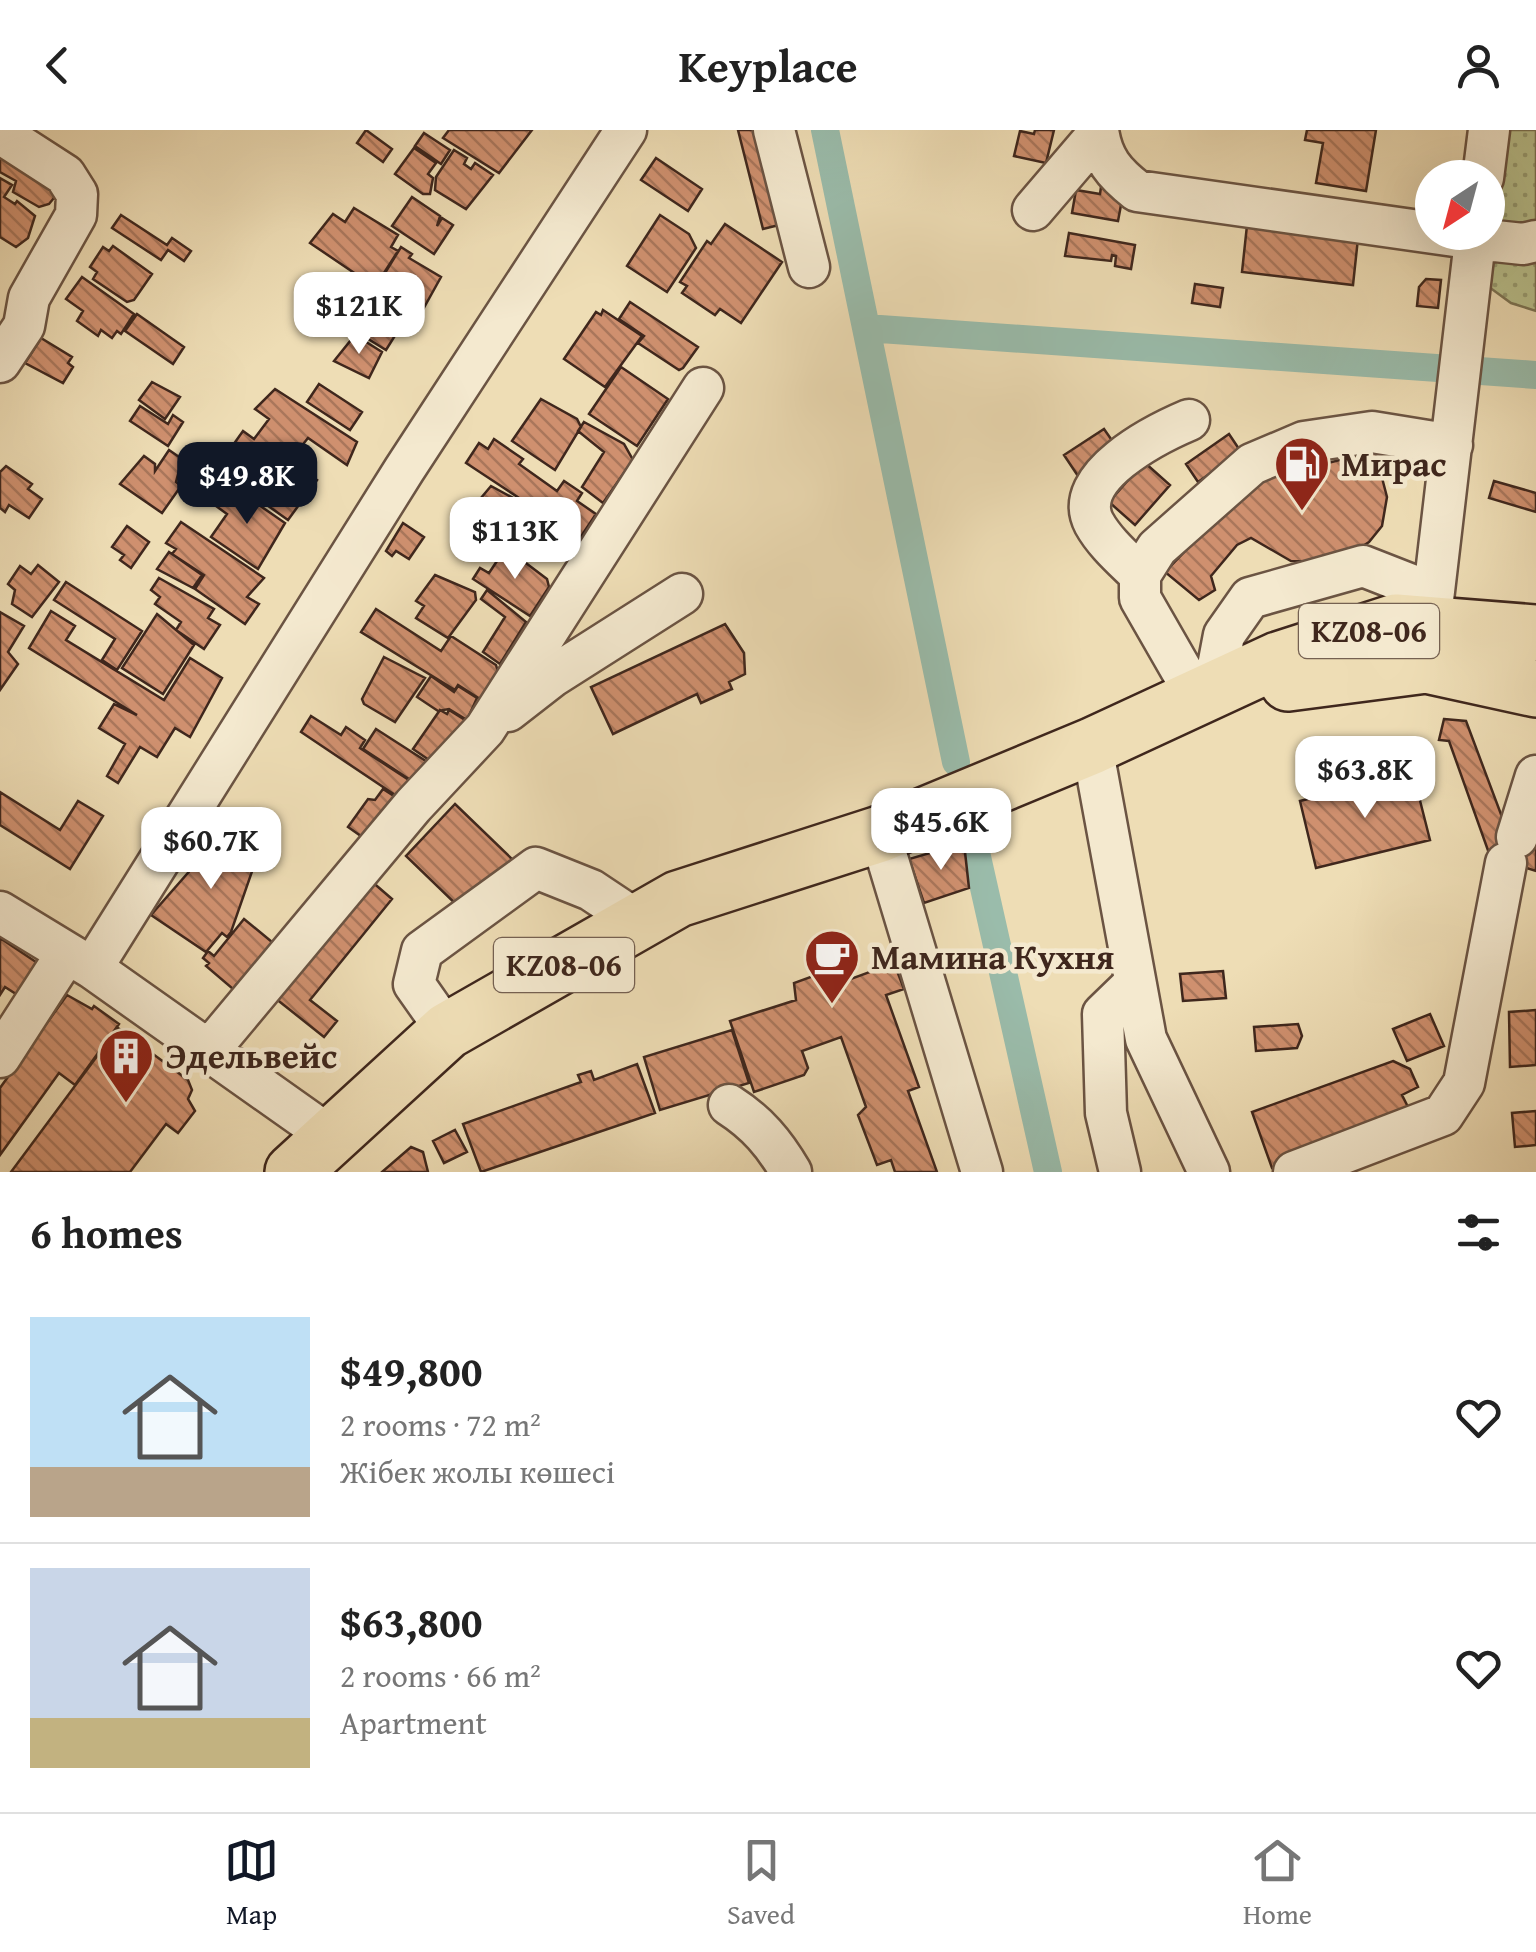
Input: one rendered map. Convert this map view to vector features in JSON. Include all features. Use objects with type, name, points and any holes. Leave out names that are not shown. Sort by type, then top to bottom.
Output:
[{"type":"highway","name":"KZ08-06","points":[[312,1154],[447,1031],[678,899],[880,834],[1205,696],[1430,627],[1536,632]]},
{"type":"highway","name":"KZ08-06","points":[[1430,627],[1536,689]]},
{"type":"street","points":[[774,130],[810,267]]},
{"type":"street","points":[[1485,160],[1488,130]]},
{"type":"street","points":[[1033,210],[1098,132]]},
{"type":"street","points":[[1098,132],[1100,151],[1114,172],[1137,191],[1415,228]]},
{"type":"street","points":[[0,133],[65,175],[77,194],[76,214],[29,298],[24,326],[0,362]]},
{"type":"street","points":[[0,1058],[79,960],[404,470],[608,139]]},
{"type":"street","points":[[1505,241],[1523,244],[1536,241]]},
{"type":"street","points":[[1430,627],[1474,250]]},
{"type":"street","points":[[485,729],[702,388]]},
{"type":"street","points":[[1140,576],[1093,522],[1089,503],[1098,482],[1118,463],[1155,435],[1189,420]]},
{"type":"street","points":[[1205,696],[1140,598],[1140,576],[1156,548],[1252,464],[1304,442],[1372,432],[1453,437]]},
{"type":"street","points":[[1205,696],[1224,635],[1250,598],[1363,566],[1430,627]]},
{"type":"street","points":[[210,1049],[413,806],[485,729],[553,676],[682,594]]},
{"type":"street","points":[[1092,746],[1146,1039],[1160,1077],[1210,1172]]},
{"type":"street","points":[[1294,1172],[1443,1115],[1455,1101],[1464,1083],[1511,850],[1536,776]]},
{"type":"street","points":[[880,834],[982,1172]]},
{"type":"street","points":[[447,1031],[414,984],[422,952],[536,868],[592,890],[639,922]]},
{"type":"street","points":[[0,912],[210,1049],[312,1154]]},
{"type":"street","points":[[1120,1172],[1106,1113],[1103,1014],[1135,984]]},
{"type":"street","points":[[729,1105],[752,1119],[772,1141],[791,1172]]},
{"type":"green space","points":[[1507,130],[1536,130],[1536,311],[1511,303],[1489,287],[1493,250],[1505,250]]},
{"type":"building","points":[[366,130],[392,149],[383,162],[357,143]]},
{"type":"building","points":[[449,130],[532,130],[499,173],[443,138]]},
{"type":"building","points":[[738,130],[771,130],[795,221],[763,229]]},
{"type":"building","points":[[1035,130],[1054,130],[1046,163],[1014,156],[1020,131],[1034,134]]},
{"type":"building","points":[[1307,130],[1376,130],[1366,191],[1316,183],[1323,143],[1305,140]]},
{"type":"building","points":[[424,133],[450,150],[441,164],[415,146]]},
{"type":"building","points":[[0,145],[58,193],[49,204],[39,207],[13,192],[16,181],[0,172]]},
{"type":"building","points":[[414,148],[436,163],[428,174],[433,178],[430,194],[423,194],[395,174]]},
{"type":"building","points":[[454,150],[467,158],[464,164],[471,169],[475,163],[493,175],[466,209],[435,190],[436,177]]},
{"type":"building","points":[[656,158],[702,189],[688,211],[641,180]]},
{"type":"building","points":[[0,178],[12,185],[4,197],[15,204],[17,201],[35,216],[28,238],[16,247],[0,237]]},
{"type":"building","points":[[1102,180],[1128,206],[1121,205],[1118,221],[1072,213],[1076,190],[1100,194]]},
{"type":"building","points":[[412,197],[440,216],[437,226],[442,218],[453,225],[434,254],[392,226]]},
{"type":"building","points":[[354,208],[398,235],[391,247],[398,251],[375,287],[310,243],[333,214],[345,222]]},
{"type":"building","points":[[121,215],[167,245],[172,238],[191,251],[184,261],[168,250],[161,260],[112,228]]},
{"type":"building","points":[[660,215],[689,234],[696,248],[667,292],[627,266]]},
{"type":"building","points":[[1248,216],[1359,229],[1353,285],[1242,272]]},
{"type":"building","points":[[725,224],[782,262],[741,323],[720,309],[715,315],[682,293],[687,286],[680,282],[707,241],[711,244]]},
{"type":"building","points":[[1069,233],[1135,245],[1131,269],[1115,266],[1116,256],[1112,255],[1111,261],[1065,256]]},
{"type":"building","points":[[113,246],[152,274],[134,300],[127,302],[93,279],[97,272],[90,267],[103,247],[109,251]]},
{"type":"building","points":[[401,247],[412,254],[409,258],[441,277],[421,313],[377,286]]},
{"type":"building","points":[[82,277],[134,314],[121,334],[117,331],[112,338],[101,330],[98,336],[77,321],[83,311],[66,299]]},
{"type":"building","points":[[340,278],[371,297],[375,292],[384,298],[381,303],[406,318],[386,350],[336,319],[343,307],[328,297]]},
{"type":"building","points":[[1426,279],[1441,280],[1438,308],[1417,306],[1419,287]]},
{"type":"building","points":[[1195,284],[1223,288],[1220,307],[1192,303]]},
{"type":"building","points":[[630,302],[698,347],[683,368],[679,370],[638,343],[644,336],[619,319]]},
{"type":"building","points":[[603,310],[642,336],[605,387],[564,359],[596,312],[601,315]]},
{"type":"building","points":[[137,314],[184,347],[173,364],[125,331]]},
{"type":"building","points":[[355,335],[382,352],[369,378],[334,361]]},
{"type":"building","points":[[41,338],[72,357],[68,363],[73,367],[63,383],[25,363]]},
{"type":"building","points":[[621,367],[668,399],[637,446],[589,414]]},
{"type":"building","points":[[152,382],[180,397],[165,419],[139,400]]},
{"type":"building","points":[[319,384],[362,412],[350,430],[307,402]]},
{"type":"building","points":[[275,389],[357,442],[347,465],[308,438],[300,448],[310,465],[305,472],[317,480],[288,520],[216,469],[243,431],[254,439],[269,419],[255,409]]},
{"type":"building","points":[[541,399],[577,419],[581,427],[555,470],[512,441]]},
{"type":"building","points":[[140,406],[168,424],[173,415],[183,422],[168,446],[130,421]]},
{"type":"building","points":[[584,422],[624,444],[633,460],[603,503],[582,487],[604,452],[578,431]]},
{"type":"building","points":[[1104,429],[1120,452],[1080,479],[1064,455]]},
{"type":"building","points":[[1229,434],[1241,452],[1198,482],[1186,464]]},
{"type":"building","points":[[494,439],[523,459],[519,464],[557,491],[564,481],[582,493],[577,501],[596,514],[580,538],[466,463],[479,443],[488,449]]},
{"type":"building","points":[[169,450],[182,459],[176,482],[181,486],[162,513],[120,484],[144,456],[155,464],[155,471]]},
{"type":"building","name":"Мирас","points":[[1375,451],[1387,497],[1382,526],[1369,542],[1338,562],[1291,561],[1251,538],[1237,545],[1211,576],[1215,590],[1199,600],[1165,572],[1237,497],[1269,478]]},
{"type":"building","points":[[1144,462],[1170,485],[1135,525],[1109,502]]},
{"type":"building","points":[[6,466],[32,484],[28,489],[42,499],[29,518],[9,505],[5,512],[0,508],[0,472]]},
{"type":"building","points":[[202,467],[229,483],[217,503],[190,486]]},
{"type":"building","points":[[1494,481],[1536,493],[1536,512],[1489,498]]},
{"type":"building","points":[[230,485],[285,523],[258,569],[211,537],[227,514],[216,506]]},
{"type":"building","points":[[491,486],[526,505],[529,513],[526,525],[502,551],[469,529],[473,522],[465,517]]},
{"type":"building","points":[[181,522],[264,578],[247,597],[259,604],[245,624],[195,589],[204,575],[172,554],[176,549],[166,543]]},
{"type":"building","points":[[403,523],[424,537],[409,559],[396,551],[392,556],[386,551]]},
{"type":"building","points":[[127,526],[149,542],[131,568],[120,560],[124,555],[112,547]]},
{"type":"building","points":[[510,551],[547,579],[549,587],[530,616],[473,579],[480,568],[489,573],[503,552]]},
{"type":"building","points":[[169,552],[202,575],[193,588],[157,569]]},
{"type":"building","points":[[38,565],[59,582],[32,617],[12,604],[15,590],[8,584],[20,566],[31,574]]},
{"type":"building","points":[[435,575],[475,592],[476,600],[448,638],[416,618],[424,606],[416,601]]},
{"type":"building","points":[[159,578],[214,609],[208,618],[220,625],[204,649],[176,630],[181,622],[155,604],[160,597],[151,590]]},
{"type":"building","points":[[66,582],[142,631],[117,670],[102,660],[115,639],[54,600]]},
{"type":"building","points":[[487,590],[526,622],[500,664],[483,652],[505,617],[481,599]]},
{"type":"building","points":[[376,609],[441,651],[451,636],[496,665],[498,672],[480,699],[458,685],[455,690],[361,632]]},
{"type":"building","points":[[51,611],[75,626],[66,640],[164,700],[190,658],[222,678],[190,737],[175,728],[157,757],[140,747],[118,783],[107,776],[125,744],[99,728],[114,704],[137,715],[29,648]]},
{"type":"building","points":[[0,612],[24,626],[8,652],[18,664],[0,690]]},
{"type":"building","points":[[157,614],[194,645],[163,694],[122,668]]},
{"type":"building","points":[[725,624],[744,653],[745,674],[729,682],[732,689],[701,703],[697,694],[613,734],[591,687]]},
{"type":"building","points":[[384,657],[425,678],[395,722],[362,699]]},
{"type":"building","points":[[431,676],[454,692],[458,686],[477,698],[467,720],[449,709],[438,711],[417,697]]},
{"type":"building","points":[[440,710],[447,714],[449,710],[465,720],[435,764],[413,749]]},
{"type":"building","points":[[311,716],[341,735],[346,727],[365,740],[360,748],[415,784],[404,801],[301,732]]},
{"type":"building","points":[[1444,719],[1466,721],[1508,833],[1536,842],[1536,871],[1490,856],[1449,741],[1439,740]]},
{"type":"building","points":[[376,729],[429,763],[415,783],[363,749]]},
{"type":"building","points":[[1413,773],[1430,840],[1316,868],[1300,801]]},
{"type":"building","points":[[383,789],[400,800],[368,841],[348,827],[368,799],[375,800]]},
{"type":"building","points":[[0,792],[60,830],[78,801],[103,816],[70,869],[0,825]]},
{"type":"building","points":[[455,804],[513,860],[464,912],[406,856]]},
{"type":"building","points":[[230,825],[248,839],[256,860],[231,932],[227,937],[222,933],[206,952],[151,915]]},
{"type":"building","points":[[964,843],[969,888],[924,903],[909,859]]},
{"type":"building","points":[[370,880],[392,899],[310,1000],[337,1021],[324,1037],[275,998]]},
{"type":"building","points":[[244,919],[278,947],[243,990],[236,985],[233,989],[206,966],[209,963],[203,958],[208,951],[214,956]]},
{"type":"building","points":[[0,938],[48,970],[27,1001],[5,987],[0,995]]},
{"type":"building","points":[[894,963],[904,989],[886,995],[919,1087],[908,1091],[937,1172],[895,1172],[891,1160],[877,1165],[858,1115],[866,1107],[841,1037],[802,1051],[808,1068],[804,1075],[754,1092],[730,1021],[796,1000],[794,983],[846,964],[851,979]]},
{"type":"building","points":[[1223,971],[1226,998],[1183,1001],[1180,974]]},
{"type":"building","points":[[67,995],[92,1009],[94,1006],[119,1024],[75,1085],[59,1073],[0,1155],[0,1088]]},
{"type":"building","points":[[1536,1010],[1536,1065],[1510,1067],[1509,1012]]},
{"type":"building","points":[[1430,1014],[1444,1046],[1407,1061],[1393,1029]]},
{"type":"building","points":[[1298,1024],[1302,1036],[1297,1048],[1256,1051],[1254,1027]]},
{"type":"building","name":"Эдельвейс","points":[[118,1028],[188,1080],[192,1090],[188,1099],[195,1111],[178,1133],[166,1124],[130,1172],[11,1172]]},
{"type":"building","points":[[732,1030],[749,1083],[660,1110],[644,1057]]},
{"type":"building","points":[[1393,1061],[1410,1069],[1418,1087],[1402,1095],[1410,1111],[1405,1120],[1272,1168],[1252,1112]]},
{"type":"building","points":[[637,1064],[655,1113],[481,1172],[463,1124],[581,1082],[578,1075],[591,1071],[594,1080]]},
{"type":"building","points":[[1536,1111],[1536,1145],[1515,1147],[1512,1113]]},
{"type":"building","points":[[455,1130],[467,1152],[444,1163],[433,1141]]},
{"type":"building","points":[[411,1147],[423,1152],[428,1172],[382,1172]]},
{"type":"waterway","points":[[825,130],[956,762]]},
{"type":"waterway","points":[[866,328],[1536,375]]},
{"type":"waterway","points":[[973,839],[1048,1172]]},
{"type":"place","name":"Мирас","points":[[1302,513]]},
{"type":"place","name":"Мамина Кухня","points":[[832,1006]]},
{"type":"place","name":"Эдельвейс","points":[[126,1105]]}]
